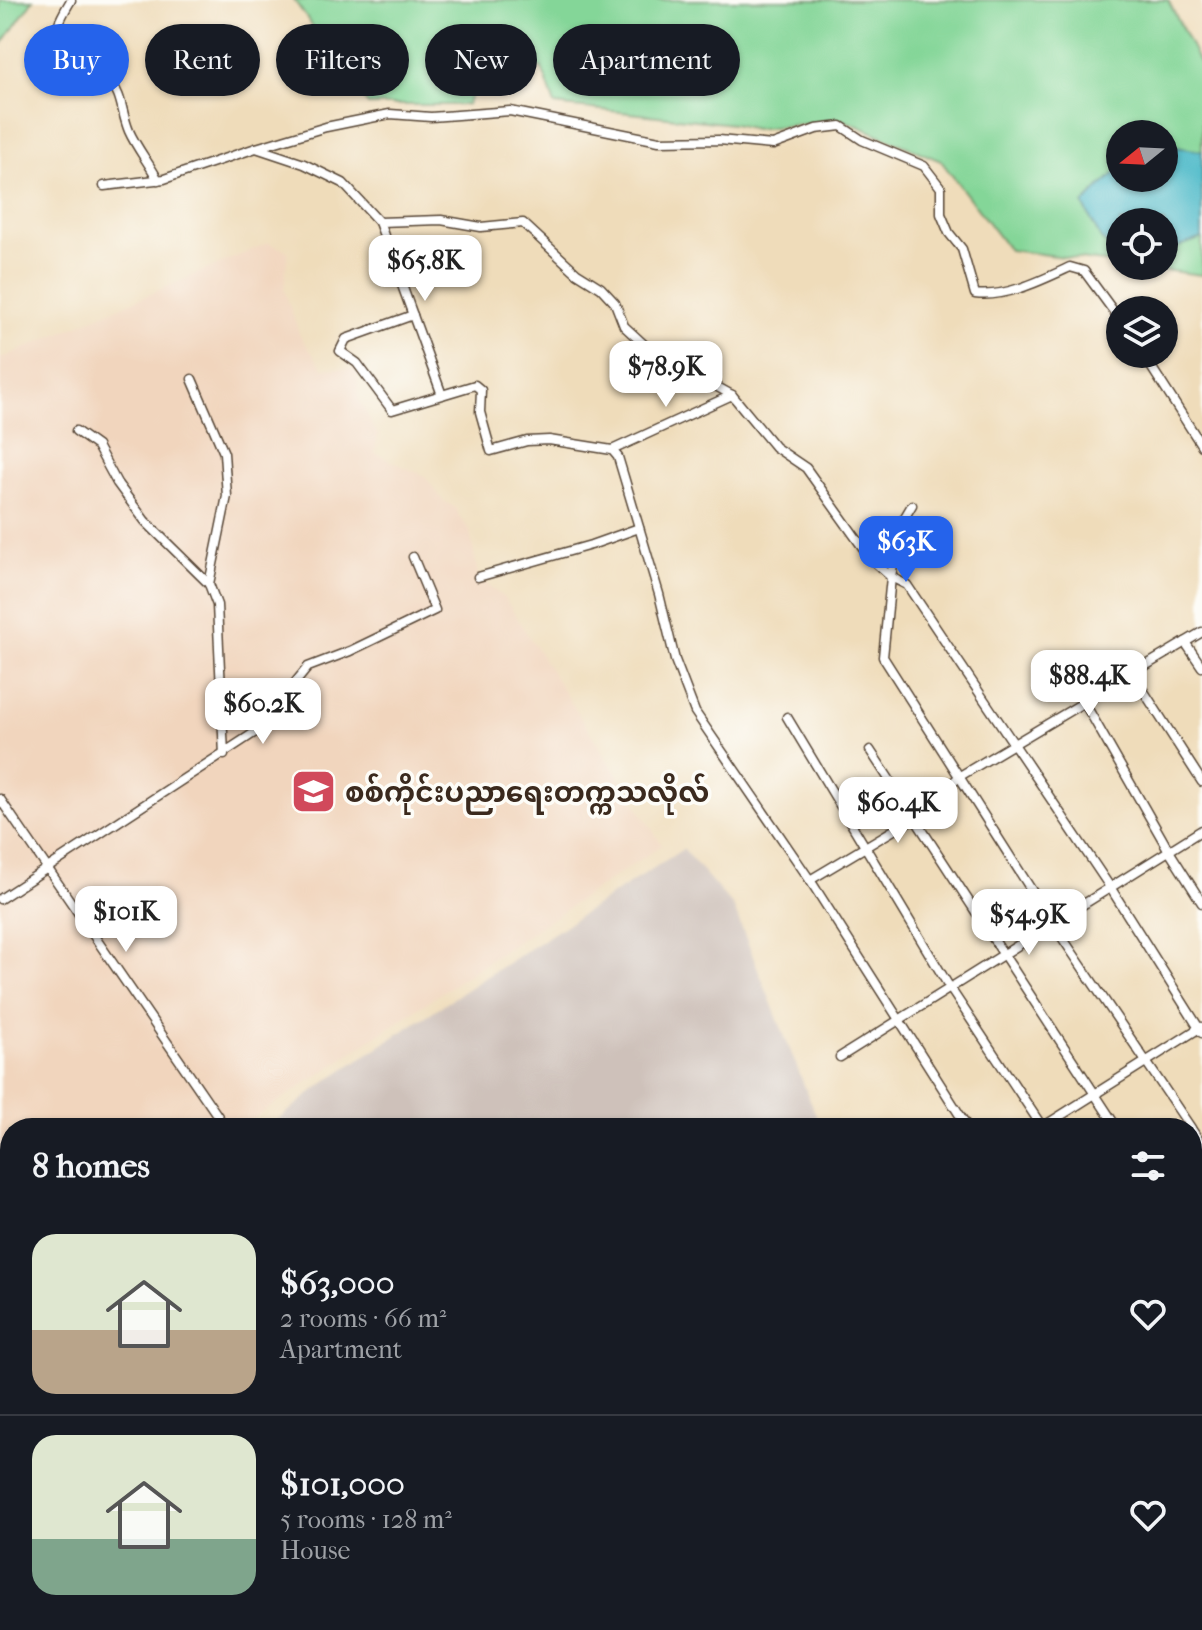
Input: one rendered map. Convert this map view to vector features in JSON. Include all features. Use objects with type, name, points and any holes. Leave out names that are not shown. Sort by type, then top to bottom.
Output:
[{"type":"street","points":[[71,0],[57,26],[59,52],[70,61],[106,76],[121,96],[129,131],[158,180]]},
{"type":"street","points":[[104,186],[158,180],[326,127],[390,114],[431,117],[510,111],[659,141],[719,140],[773,145],[816,129],[841,126],[862,140],[924,166],[941,188],[941,214],[949,233],[962,249],[975,294],[988,295],[1041,281],[1070,267],[1084,271],[1106,301]]},
{"type":"street","points":[[256,148],[304,164],[343,183],[379,222],[442,395]]},
{"type":"street","points":[[379,222],[441,220],[481,227],[523,223],[577,273],[601,288],[615,303],[624,326],[650,350],[732,395],[775,447],[806,468],[871,559],[891,577],[907,585],[1110,887],[1201,1029],[1058,1118]]},
{"type":"street","points":[[413,315],[346,339],[340,351],[357,363],[392,410],[475,385],[481,390],[480,412],[491,451],[527,441],[549,440],[612,450],[732,395]]},
{"type":"street","points":[[1152,368],[1202,446]]},
{"type":"street","points":[[192,379],[224,453],[227,496],[209,584]]},
{"type":"street","points":[[76,431],[97,446],[117,483],[145,521],[209,584],[217,605],[224,755]]},
{"type":"street","points":[[612,450],[618,457],[675,660],[695,712],[810,880],[962,1118]]},
{"type":"street","points":[[912,505],[899,527],[883,657],[1053,924],[1184,1118]]},
{"type":"street","points":[[478,577],[639,528]]},
{"type":"street","points":[[0,899],[254,733],[308,667],[350,651],[435,610],[413,557]]},
{"type":"street","points":[[810,880],[914,818],[960,776],[1202,632]]},
{"type":"street","points":[[1185,642],[1202,667]]},
{"type":"street","points":[[1132,673],[1202,782]]},
{"type":"street","points":[[1084,702],[1202,903]]},
{"type":"street","points":[[787,717],[950,988],[1035,1118]]},
{"type":"street","points":[[870,750],[1111,1118]]},
{"type":"street","points":[[1,801],[219,1118]]},
{"type":"street","points":[[840,1057],[1202,830]]},
{"type":"shaded area","name":"စစ်ကိုင်းပညာရေးတက္ကသလိုလ်","points":[[268,243],[288,251],[284,290],[300,336],[323,368],[357,369],[359,400],[378,435],[374,453],[425,476],[443,501],[456,508],[470,530],[478,577],[505,599],[662,845],[254,1118],[0,1118],[0,359]]},
{"type":"shaded area","points":[[683,849],[733,906],[817,1118],[280,1118],[329,1079]]},
{"type":"green space","points":[[0,0],[33,0],[0,47]]},
{"type":"green space","points":[[294,0],[1168,0],[1202,68],[1202,275],[1178,272],[1178,208],[1106,208],[1106,262],[1009,250],[941,161],[844,120],[755,129],[555,105],[542,68],[537,67],[537,24],[425,24],[425,96],[471,96],[467,105],[368,105],[362,96],[409,96],[409,24],[311,24]]},
{"type":"water","points":[[1178,147],[1202,151],[1202,238],[1178,247],[1178,208],[1106,208],[1106,243],[1083,204],[1106,182],[1106,192],[1178,192]]},
{"type":"place","name":"စစ်ကိုင်းပညာရေးတက္ကသလိုလ်","points":[[314,792]]}]
